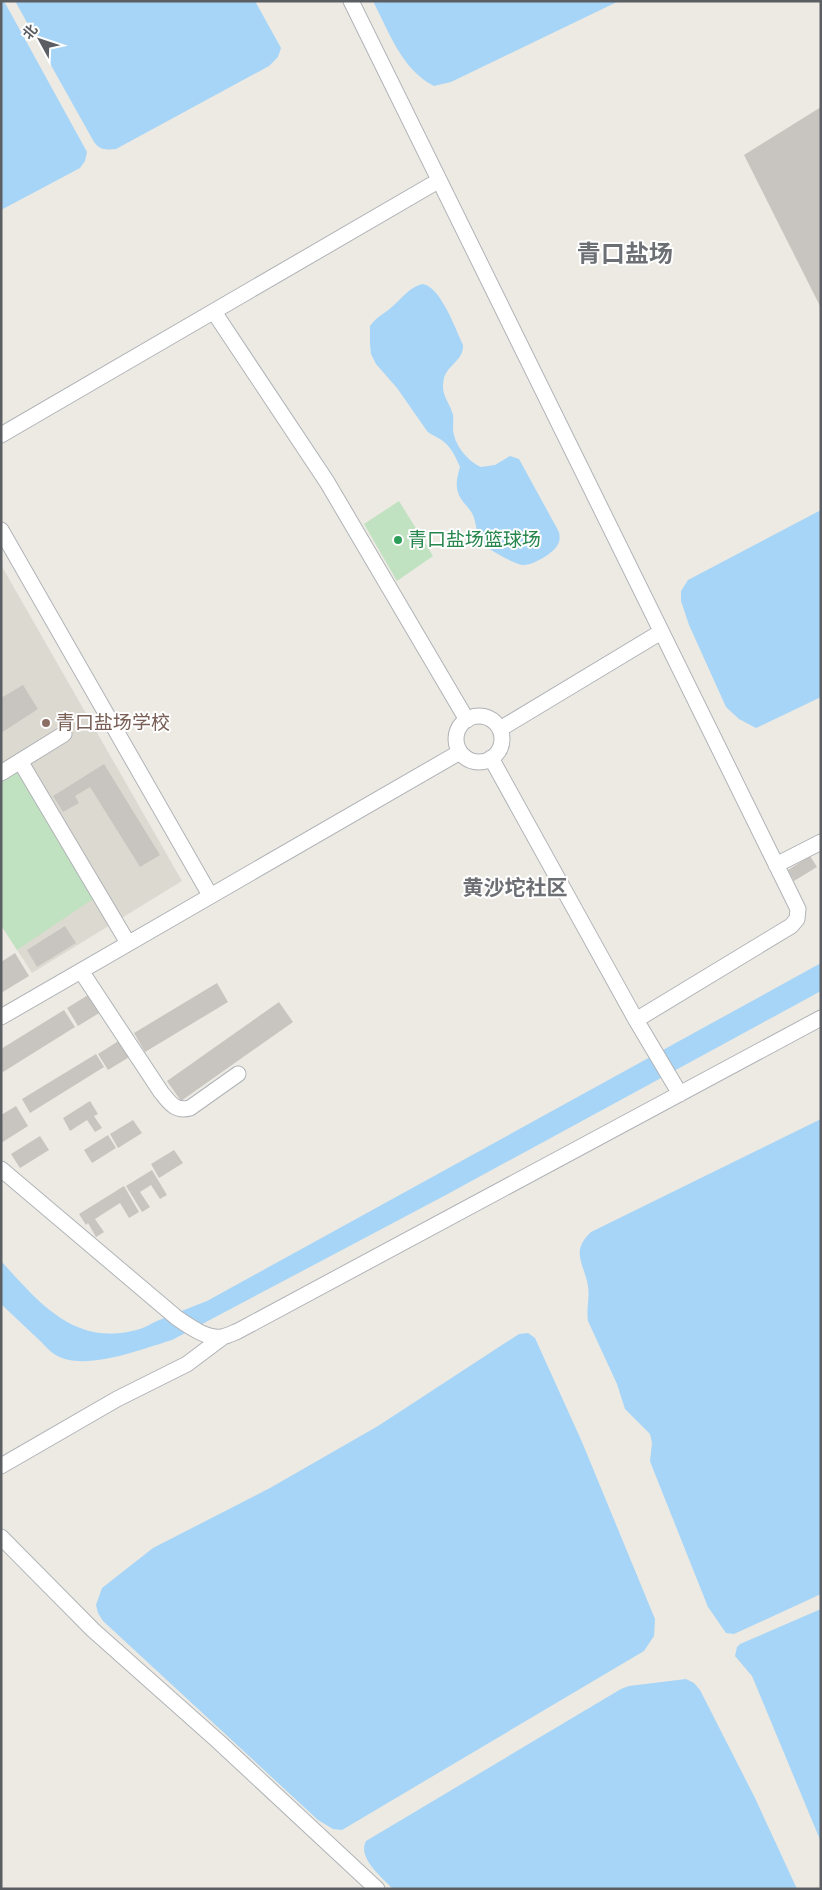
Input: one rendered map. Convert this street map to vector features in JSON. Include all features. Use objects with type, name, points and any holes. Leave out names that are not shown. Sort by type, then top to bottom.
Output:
[{"type":"street","points":[[351,1],[798,910],[798,919],[792,926],[636,1020]]},
{"type":"street","points":[[1,436],[438,181]]},
{"type":"street","points":[[214,312],[327,482],[467,720]]},
{"type":"street","points":[[1,530],[210,895]]},
{"type":"street","points":[[500,729],[661,632]]},
{"type":"street","points":[[479,716],[485,717],[500,729],[502,742],[496,754],[491,758],[478,762],[471,760],[460,752],[456,740],[457,734],[462,724],[467,720],[479,716]]},
{"type":"street","points":[[1,773],[64,734]]},
{"type":"street","points":[[1,1017],[460,752]]},
{"type":"street","points":[[491,758],[636,1020],[680,1094]]},
{"type":"street","points":[[20,761],[128,943]]},
{"type":"street","points":[[776,865],[821,842]]},
{"type":"street","points":[[80,971],[161,1092],[172,1105],[183,1110],[190,1108],[238,1074]]},
{"type":"street","points":[[1,1466],[117,1400],[187,1364],[222,1337],[238,1331],[821,1018]]},
{"type":"street","points":[[1,1169],[176,1318],[206,1334],[222,1337]]},
{"type":"street","points":[[1,1537],[94,1630],[219,1742],[377,1889]]},
{"type":"shaded area","name":"青口盐场学校","points":[[1,565],[182,881],[32,973],[1,925]]},
{"type":"green space","name":"青口盐场篮球场","points":[[399,501],[433,556],[397,581],[364,524]]},
{"type":"green space","points":[[11,773],[16,773],[22,779],[93,899],[17,950],[1,925],[1,779]]},
{"type":"water","points":[[1,1],[4,1],[87,152],[85,161],[80,168],[1,210]]},
{"type":"water","points":[[15,1],[255,1],[281,48],[278,57],[269,66],[116,149],[104,149],[94,142]]},
{"type":"water","points":[[373,1],[619,1],[451,82],[434,86],[423,79],[405,60]]},
{"type":"water","points":[[422,284],[429,286],[441,300],[452,319],[463,345],[461,355],[446,373],[443,384],[444,394],[453,415],[453,433],[458,445],[468,458],[481,467],[495,465],[510,456],[519,459],[559,532],[560,538],[555,549],[537,561],[524,565],[515,563],[483,544],[473,515],[457,490],[460,467],[454,453],[442,440],[427,431],[397,388],[376,364],[371,354],[370,326],[410,290]]},
{"type":"water","points":[[821,510],[821,697],[756,728],[739,719],[726,707],[689,625],[681,601],[681,591],[688,580]]},
{"type":"water","points":[[821,963],[821,991],[444,1196],[172,1340],[112,1358],[80,1361],[66,1359],[54,1354],[1,1304],[1,1261],[42,1304],[74,1325],[91,1331],[111,1334],[132,1331],[207,1301]]},
{"type":"water","points":[[821,1119],[821,1594],[734,1634],[726,1633],[708,1607],[653,1469],[650,1461],[652,1443],[650,1434],[625,1409],[617,1384],[588,1321],[589,1295],[580,1258],[581,1246],[591,1232]]},
{"type":"water","points":[[528,1333],[535,1338],[582,1442],[655,1619],[654,1636],[644,1651],[342,1830],[333,1829],[318,1820],[103,1621],[96,1605],[102,1588],[153,1548],[270,1488],[378,1426],[519,1334]]},
{"type":"water","points":[[821,1609],[821,1842],[752,1676],[735,1656],[737,1647],[740,1644]]},
{"type":"water","points":[[686,1679],[694,1683],[700,1690],[755,1798],[797,1889],[393,1889],[372,1867],[365,1854],[364,1847],[366,1841],[621,1689],[629,1686]]},
{"type":"building","points":[[821,107],[821,308],[744,155]]},
{"type":"building","points":[[23,685],[38,709],[1,733],[1,698]]},
{"type":"building","points":[[104,764],[160,855],[140,867],[90,787],[75,796],[79,803],[63,812],[53,796]]},
{"type":"building","points":[[810,856],[817,867],[794,881],[788,870]]},
{"type":"building","points":[[65,926],[76,943],[37,967],[27,950]]},
{"type":"building","points":[[15,953],[29,976],[1,993],[1,962]]},
{"type":"building","points":[[217,983],[228,1002],[145,1052],[134,1033]]},
{"type":"building","points":[[93,992],[104,1010],[78,1026],[67,1008]]},
{"type":"building","points":[[279,1002],[293,1022],[181,1101],[167,1081]]},
{"type":"building","points":[[64,1010],[75,1027],[3,1072],[1,1068],[1,1049]]},
{"type":"building","points":[[120,1040],[131,1056],[108,1070],[98,1054]]},
{"type":"building","points":[[96,1054],[104,1067],[30,1113],[22,1099]]},
{"type":"building","points":[[90,1101],[98,1114],[94,1116],[102,1128],[95,1132],[87,1120],[70,1131],[63,1118]]},
{"type":"building","points":[[16,1106],[28,1126],[1,1143],[1,1115]]},
{"type":"building","points":[[133,1120],[142,1133],[118,1148],[110,1134]]},
{"type":"building","points":[[108,1135],[116,1148],[92,1163],[84,1150]]},
{"type":"building","points":[[40,1136],[49,1150],[20,1168],[11,1154]]},
{"type":"building","points":[[174,1150],[183,1163],[159,1178],[151,1164]]},
{"type":"building","points":[[152,1170],[167,1195],[160,1199],[151,1185],[140,1192],[150,1207],[142,1212],[126,1186]]},
{"type":"building","points":[[124,1186],[139,1212],[129,1218],[120,1203],[95,1219],[104,1232],[96,1237],[88,1223],[86,1225],[79,1214]]},
{"type":"place","name":"青口盐场篮球场","points":[[398,540]]},
{"type":"place","name":"青口盐场学校","points":[[46,723]]},
{"type":"district","name":"青口盐场","points":[[625,254]]},
{"type":"district","name":"黄沙坨社区","points":[[515,888]]}]
